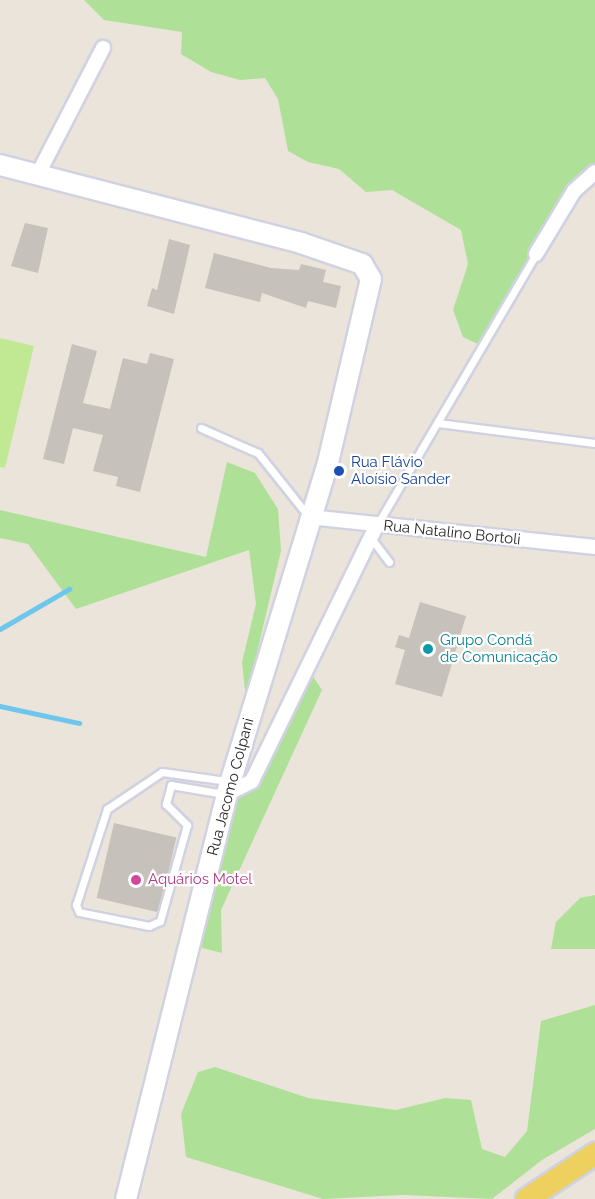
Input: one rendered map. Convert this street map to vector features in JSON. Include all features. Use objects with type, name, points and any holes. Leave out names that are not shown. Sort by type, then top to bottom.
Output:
[{"type":"main road","points":[[527,1199],[595,1154]]},
{"type":"street","points":[[38,174],[103,48]]},
{"type":"street","points":[[0,165],[301,243],[347,257],[368,272],[371,292],[309,517]]},
{"type":"street","points":[[536,254],[574,190],[595,172]]},
{"type":"street","name":"Rua Natalino Bortoli","points":[[309,517],[374,531],[595,547]]},
{"type":"street","name":"Rua Jacomo Colpani","points":[[126,1199],[229,788],[309,517]]},
{"type":"street","points":[[229,788],[252,781],[374,531]]},
{"type":"lane","points":[[389,562],[374,531],[536,254]]},
{"type":"lane","points":[[438,423],[595,442]]},
{"type":"lane","points":[[201,428],[258,453],[309,517]]},
{"type":"lane","points":[[162,772],[229,788],[171,785],[166,804],[187,825],[160,921],[149,926],[79,912],[76,905],[107,809],[162,772]]},
{"type":"green space","points":[[84,0],[595,0],[595,172],[574,191],[482,346],[463,337],[453,310],[468,264],[461,230],[392,190],[366,192],[339,169],[308,162],[288,151],[278,99],[265,78],[240,80],[211,72],[181,54],[182,32],[104,20]]},
{"type":"green space","points":[[0,338],[34,346],[5,468],[0,467]]},
{"type":"green space","points":[[227,462],[255,473],[278,509],[281,551],[246,699],[242,662],[256,604],[249,550],[76,609],[28,544],[0,538],[0,510],[206,557]]},
{"type":"green space","points":[[306,666],[322,690],[221,910],[222,953],[191,945],[227,794],[243,790]]},
{"type":"green space","points":[[595,895],[595,949],[551,949],[556,922],[580,898]]},
{"type":"green space","points":[[595,1005],[595,1129],[542,1160],[492,1199],[403,1195],[323,1199],[186,1157],[181,1114],[198,1072],[215,1067],[308,1098],[396,1110],[445,1098],[471,1100],[482,1149],[505,1157],[527,1131],[541,1021]]},
{"type":"building","points":[[25,223],[48,228],[38,273],[11,266]]},
{"type":"building","points":[[169,239],[190,245],[174,314],[147,306],[152,288],[157,290]]},
{"type":"building","points":[[214,253],[271,268],[299,270],[301,264],[326,270],[323,282],[341,286],[336,308],[308,301],[306,308],[262,293],[260,302],[205,288]]},
{"type":"building","points":[[72,344],[97,351],[83,403],[110,409],[123,358],[147,364],[150,353],[174,359],[140,492],[116,486],[118,477],[93,471],[103,435],[73,428],[64,464],[43,459]]},
{"type":"building","name":"Grupo Condá de Comunicação","points":[[420,602],[466,616],[442,697],[395,684],[405,650],[395,647],[399,635],[409,638]]},
{"type":"building","points":[[114,823],[176,837],[159,912],[97,898]]},
{"type":"waterway","points":[[0,629],[69,589]]},
{"type":"waterway","points":[[0,706],[79,723]]},
{"type":"place","name":"Rua Flávio Aloísio Sander","points":[[339,471]]},
{"type":"place","name":"Grupo Condá de Comunicação","points":[[428,649]]},
{"type":"place","name":"Aquários Motel","points":[[136,880]]}]
